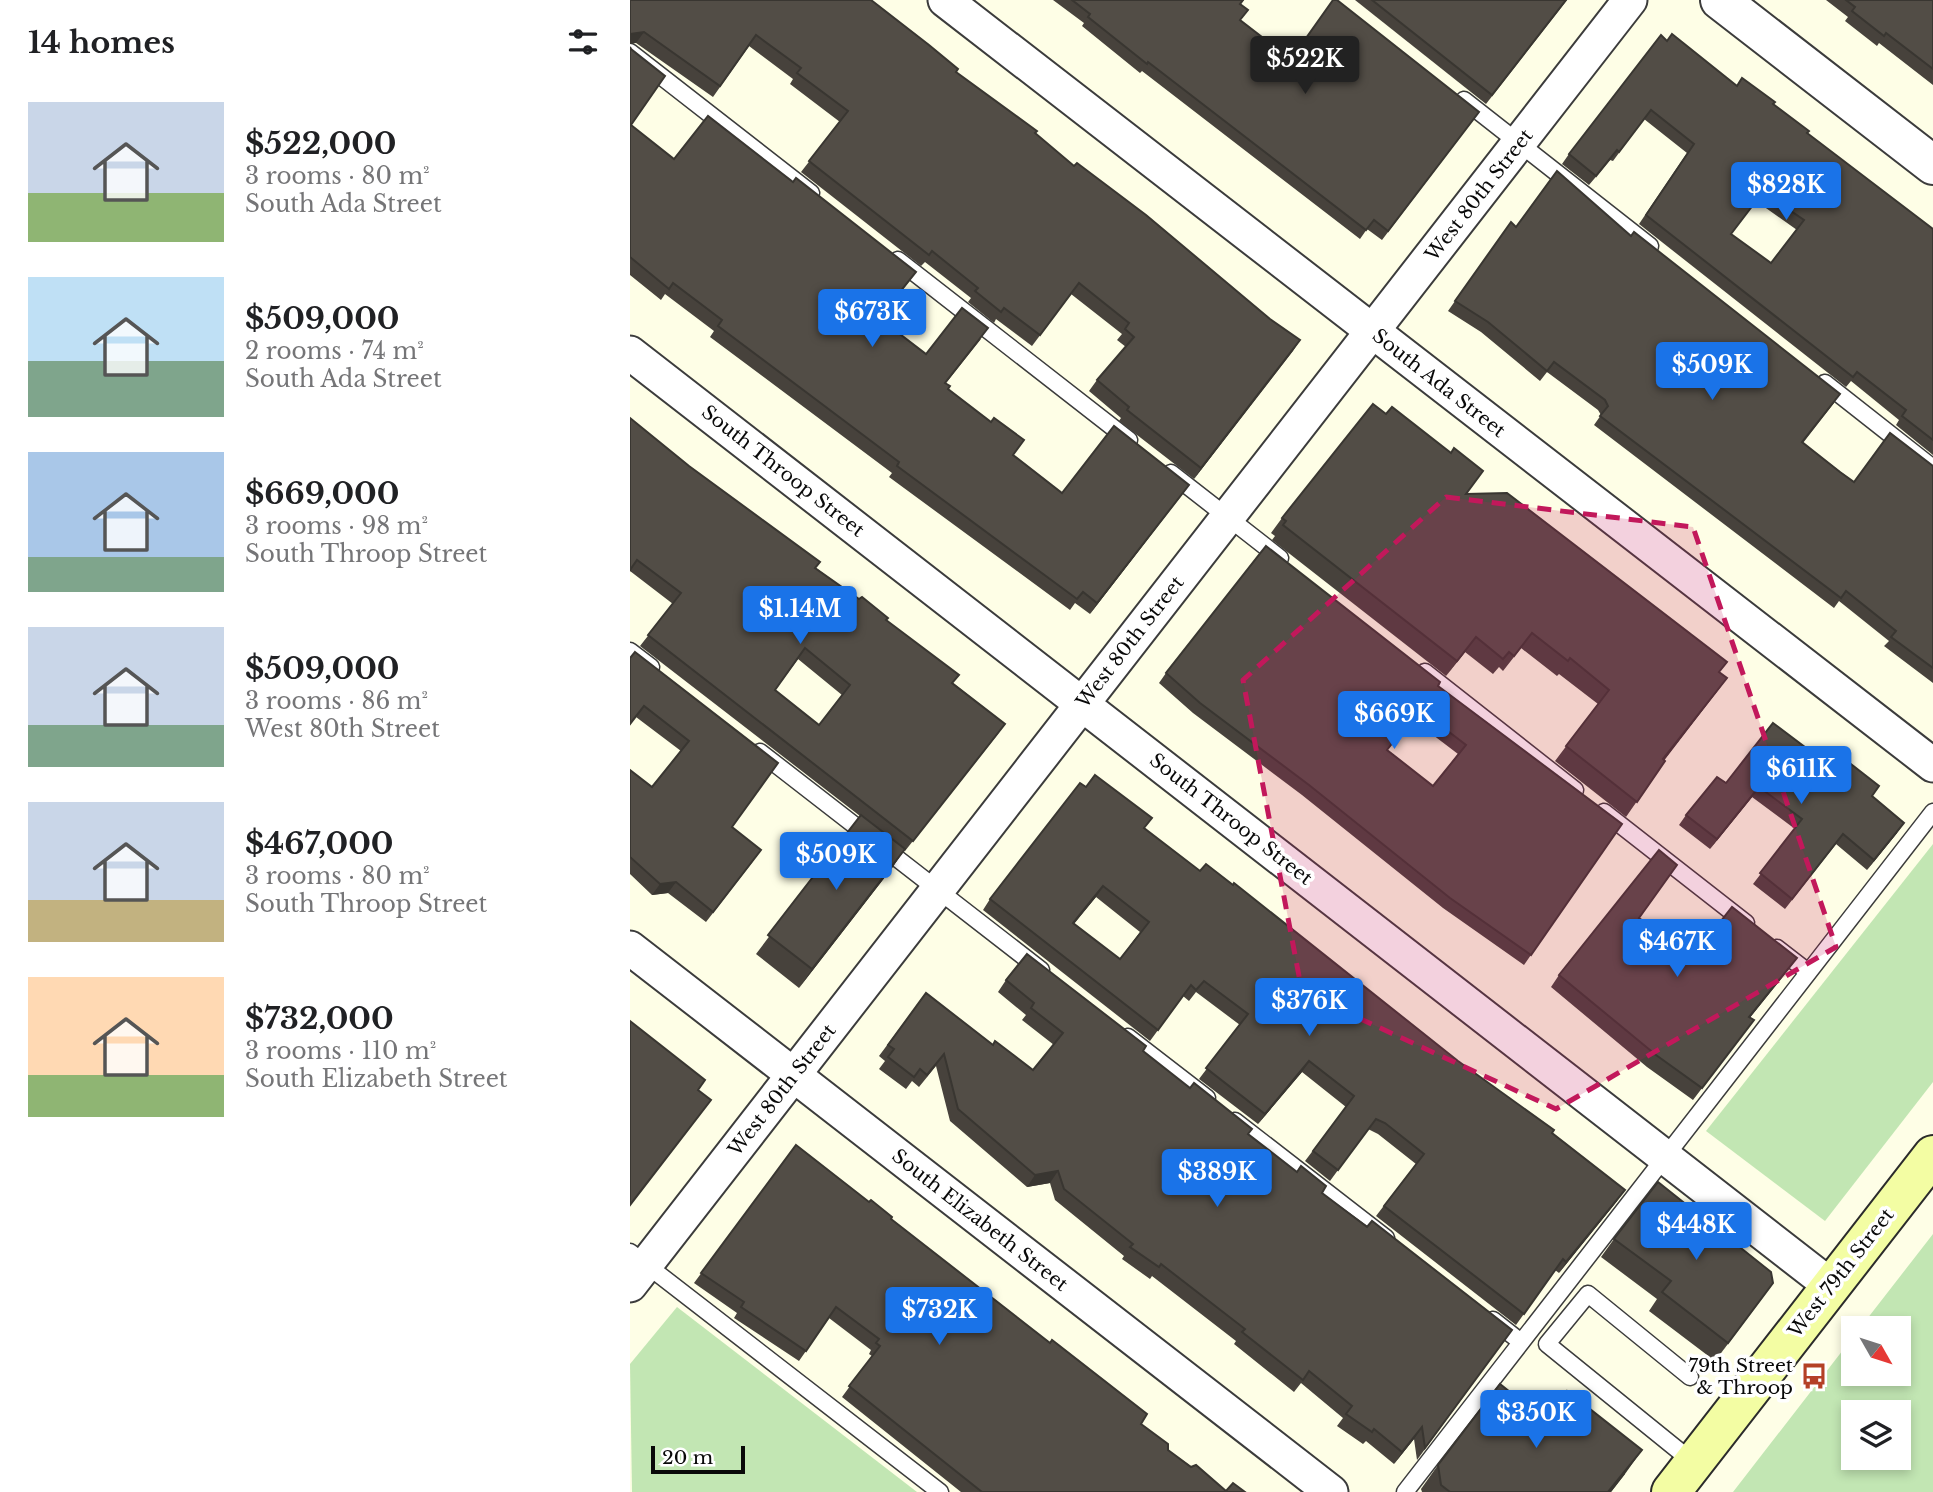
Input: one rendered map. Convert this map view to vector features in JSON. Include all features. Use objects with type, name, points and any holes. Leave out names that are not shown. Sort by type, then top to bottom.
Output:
[{"type":"main road","name":"West 79th Street","points":[[1683,1477],[1933,1155]]},
{"type":"street","name":"South Ada Street","points":[[945,0],[1933,765]]},
{"type":"street","name":"West 80th Street","points":[[635,1267],[794,1075],[1630,0]]},
{"type":"street","points":[[1720,0],[1933,165]]},
{"type":"street","name":"South Throop Street","points":[[630,353],[1831,1286]]},
{"type":"street","name":"South Elizabeth Street","points":[[630,948],[1331,1492]]},
{"type":"lane","points":[[630,52],[826,204]]},
{"type":"lane","points":[[1453,91],[1659,253]]},
{"type":"lane","points":[[880,247],[1141,449]]},
{"type":"lane","points":[[1813,373],[1933,468]]},
{"type":"lane","points":[[1163,466],[1292,568]]},
{"type":"lane","points":[[630,651],[662,676]]},
{"type":"lane","points":[[1413,663],[1808,972]]},
{"type":"lane","points":[[747,742],[1049,976]]},
{"type":"lane","points":[[1405,1492],[1933,812]]},
{"type":"lane","points":[[1115,1027],[1401,1249]]},
{"type":"lane","points":[[635,1267],[940,1492]]},
{"type":"lane","points":[[1683,1477],[1547,1344],[1588,1294],[1690,1377]]},
{"type":"lane","points":[[1477,1308],[1521,1342]]},
{"type":"highlighted area","points":[[1446,497],[1693,527],[1836,947],[1556,1109],[1302,992],[1243,680]]},
{"type":"green space","points":[[1933,844],[1933,1082],[1825,1221],[1706,1131]]},
{"type":"green space","points":[[1933,1234],[1933,1492],[1733,1492],[1841,1352],[1841,1386],[1911,1386],[1911,1316],[1869,1316]]},
{"type":"green space","points":[[677,1307],[917,1492],[632,1492],[630,1364]]},
{"type":"building","points":[[630,0],[871,0],[958,69],[956,72],[1037,131],[1035,133],[1074,166],[1077,163],[1146,215],[1270,319],[1300,340],[1201,468],[1127,410],[1129,407],[1097,380],[1134,337],[1125,329],[1129,323],[1079,283],[1040,335],[1004,308],[1001,312],[975,291],[978,288],[932,251],[929,255],[809,161],[848,111],[797,73],[801,68],[756,35],[720,86],[644,32],[630,34]]},
{"type":"building","points":[[1072,0],[1243,0],[1240,4],[1248,10],[1240,20],[1280,51],[1283,46],[1294,55],[1333,0],[1337,0],[1479,112],[1388,231],[1374,220],[1366,230],[1148,62],[1147,64],[1088,17],[1090,14]]},
{"type":"building","points":[[1372,0],[1566,0],[1492,95]]},
{"type":"building","points":[[1846,0],[1933,0],[1933,69],[1852,11],[1855,7]]},
{"type":"building","points":[[1672,34],[1737,86],[1742,78],[1775,102],[1773,104],[1809,131],[1807,133],[1933,229],[1933,440],[1902,416],[1906,410],[1857,372],[1853,377],[1646,215],[1694,144],[1651,110],[1619,152],[1617,150],[1596,176],[1569,154],[1661,35],[1667,41]],"holes":[[[1763,192],[1804,220],[1771,263],[1731,234]]]},
{"type":"building","points":[[630,47],[665,76],[631,125],[674,159],[708,116],[793,182],[796,178],[916,272],[879,318],[926,354],[962,308],[988,328],[945,383],[950,386],[948,389],[991,422],[994,418],[1024,440],[1013,455],[1062,493],[1114,426],[1189,485],[1097,603],[1083,592],[1077,599],[897,466],[899,462],[718,326],[722,320],[673,283],[669,289],[630,257]]},
{"type":"building","points":[[1557,171],[1631,236],[1634,232],[1840,394],[1802,442],[1840,472],[1854,482],[1890,433],[1933,466],[1933,668],[1891,637],[1896,631],[1846,591],[1841,598],[1600,416],[1608,406],[1605,400],[1554,362],[1547,371],[1488,322],[1455,301],[1511,222],[1516,227]]},
{"type":"building","points":[[1373,404],[1386,414],[1392,407],[1451,453],[1454,448],[1483,471],[1466,494],[1507,493],[1727,662],[1719,672],[1727,678],[1663,759],[1665,761],[1637,802],[1566,746],[1609,690],[1570,658],[1568,661],[1532,633],[1514,656],[1509,652],[1503,659],[1476,637],[1457,661],[1283,525],[1286,521],[1282,518]]},
{"type":"building","points":[[630,418],[689,466],[820,562],[815,568],[859,599],[862,597],[888,618],[886,620],[959,675],[952,683],[1005,724],[913,841],[648,635],[681,593],[637,560],[630,570]],"holes":[[[805,648],[850,685],[819,725],[775,690]]]},
{"type":"building","points":[[1266,546],[1440,682],[1438,686],[1622,824],[1531,955],[1450,898],[1309,785],[1200,703],[1166,673]],"holes":[[[1419,709],[1466,745],[1433,786],[1387,750]]]},
{"type":"building","points":[[635,652],[778,763],[732,827],[761,850],[713,912],[676,882],[660,884],[630,857],[630,770],[652,787],[689,741],[644,706],[630,724],[630,658]]},
{"type":"building","points":[[1773,723],[1838,772],[1847,761],[1879,786],[1872,796],[1904,823],[1874,860],[1843,834],[1792,899],[1760,873],[1802,819],[1759,787],[1717,839],[1686,815],[1717,777],[1726,783]]},
{"type":"building","points":[[1095,775],[1152,818],[1144,828],[1200,871],[1206,864],[1233,885],[1234,883],[1458,1061],[1554,1130],[1552,1133],[1625,1190],[1566,1262],[1563,1259],[1524,1314],[1384,1206],[1424,1154],[1385,1123],[1376,1119],[1338,1170],[1313,1151],[1354,1096],[1309,1061],[1265,1114],[1206,1068],[1248,1014],[1204,981],[1196,990],[1191,985],[1158,1030],[990,899],[1080,783],[1086,787]],"holes":[[[1103,886],[1149,922],[1120,959],[1073,923]]]},
{"type":"building","points":[[861,815],[905,849],[812,969],[768,935]]},
{"type":"building","points":[[1659,850],[1677,865],[1639,918],[1692,958],[1732,907],[1797,958],[1749,1017],[1754,1020],[1702,1088],[1656,1055],[1559,975]]},
{"type":"building","points":[[1027,954],[1146,1046],[1143,1051],[1190,1088],[1194,1083],[1252,1129],[1248,1134],[1297,1172],[1301,1166],[1326,1186],[1322,1193],[1367,1227],[1372,1221],[1512,1330],[1425,1448],[1422,1427],[1402,1452],[1374,1429],[1372,1432],[1346,1414],[1352,1406],[1309,1371],[1303,1380],[1242,1332],[1245,1329],[1161,1264],[1159,1267],[1130,1247],[1133,1244],[1064,1189],[1058,1171],[1035,1175],[958,1109],[944,1054],[927,1075],[920,1069],[914,1077],[888,1057],[894,1049],[888,1045],[926,993],[993,1045],[995,1041],[1033,1070],[1063,1033],[1031,1008],[1034,1003],[1006,980]]},
{"type":"building","points":[[630,1021],[705,1080],[698,1090],[711,1100],[630,1205]]},
{"type":"building","points":[[796,1145],[869,1202],[871,1200],[892,1217],[891,1219],[1050,1343],[1052,1340],[1147,1414],[1141,1424],[1168,1444],[1168,1450],[1191,1467],[1196,1465],[1226,1491],[1233,1483],[1245,1492],[982,1492],[849,1386],[880,1346],[876,1343],[879,1339],[836,1307],[806,1351],[741,1307],[744,1302],[701,1273]]},
{"type":"building","points":[[1658,1182],[1771,1272],[1773,1283],[1728,1343],[1662,1292],[1671,1281],[1614,1239]]},
{"type":"building","points":[[1500,1384],[1545,1420],[1567,1391],[1642,1450],[1608,1492],[1450,1492],[1441,1485],[1438,1465]]},
{"type":"place","name":"79th Street & Throop","points":[[1814,1376]]}]
